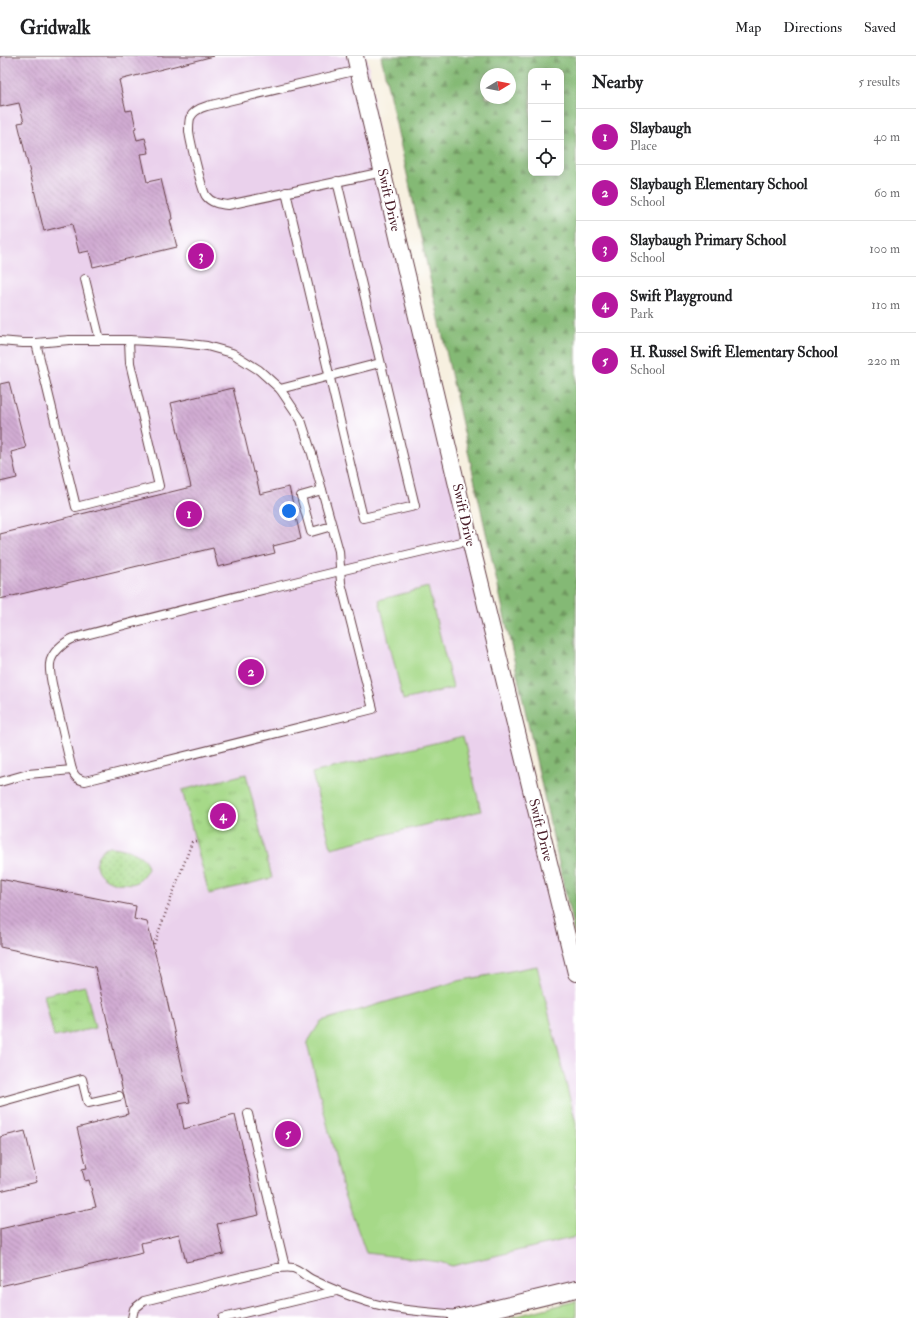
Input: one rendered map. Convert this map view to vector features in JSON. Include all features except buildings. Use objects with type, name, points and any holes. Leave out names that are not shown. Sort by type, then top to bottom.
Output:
[{"type":"street","name":"Swift Drive","points":[[357,63],[470,540],[576,973]]},
{"type":"street","points":[[460,1317],[576,1289]]},
{"type":"lane","points":[[357,63],[203,107],[193,113],[190,118],[189,132],[204,194],[207,198],[220,204],[228,205],[383,172]]},
{"type":"lane","points":[[286,192],[363,518],[415,506],[337,181]]},
{"type":"lane","points":[[85,279],[100,340]]},
{"type":"lane","points":[[0,341],[36,343],[129,340],[200,345],[232,353],[259,370],[280,389],[301,420],[322,490],[339,551],[340,570],[341,583],[373,709],[85,781],[78,779],[74,776],[72,770],[50,674],[50,663],[52,657],[66,641],[340,570],[470,540]]},
{"type":"lane","points":[[36,343],[76,507],[159,486],[130,363],[129,340]]},
{"type":"lane","points":[[280,389],[380,363]]},
{"type":"lane","points":[[322,490],[301,496],[311,532],[332,526]]},
{"type":"lane","points":[[0,782],[28,774],[72,770]]},
{"type":"lane","points":[[0,1102],[82,1079],[88,1103],[119,1096]]},
{"type":"lane","points":[[248,1114],[285,1267]]},
{"type":"lane","points":[[132,1318],[134,1309],[144,1301],[285,1267],[301,1272],[309,1278],[336,1291],[368,1302],[400,1309],[460,1317]]},
{"type":"lane","points":[[223,1318],[336,1291]]},
{"type":"path","points":[[154,944],[192,842],[196,841]]},
{"type":"shaded area","points":[[0,56],[366,56],[369,68],[383,172],[576,973],[576,1294],[456,1318],[0,1318]]},
{"type":"green space","points":[[381,56],[576,56],[576,941]]},
{"type":"green space","points":[[428,587],[453,688],[403,700],[379,600]]},
{"type":"green space","points":[[463,736],[481,811],[331,848],[312,773]]},
{"type":"green space","points":[[246,774],[272,878],[209,894],[182,790]]},
{"type":"green space","points":[[106,847],[125,849],[138,855],[147,863],[148,869],[137,882],[130,884],[116,883],[107,879],[98,872],[96,867],[97,857]]},
{"type":"green space","points":[[537,966],[576,1124],[576,1237],[452,1266],[440,1262],[366,1253],[343,1188],[307,1043],[321,1021],[458,981]]},
{"type":"green space","points":[[85,986],[95,1028],[54,1037],[44,995]]},
{"type":"green space","points":[[576,1301],[576,1318],[508,1318]]},
{"type":"place","name":"Slaybaugh Primary School","points":[[201,256]]},
{"type":"place","name":"Slaybaugh","points":[[189,514]]},
{"type":"place","name":"Slaybaugh Elementary School","points":[[251,672]]},
{"type":"place","name":"Swift Playground","points":[[223,816]]},
{"type":"place","name":"H. Russel Swift Elementary School","points":[[288,1134]]}]
